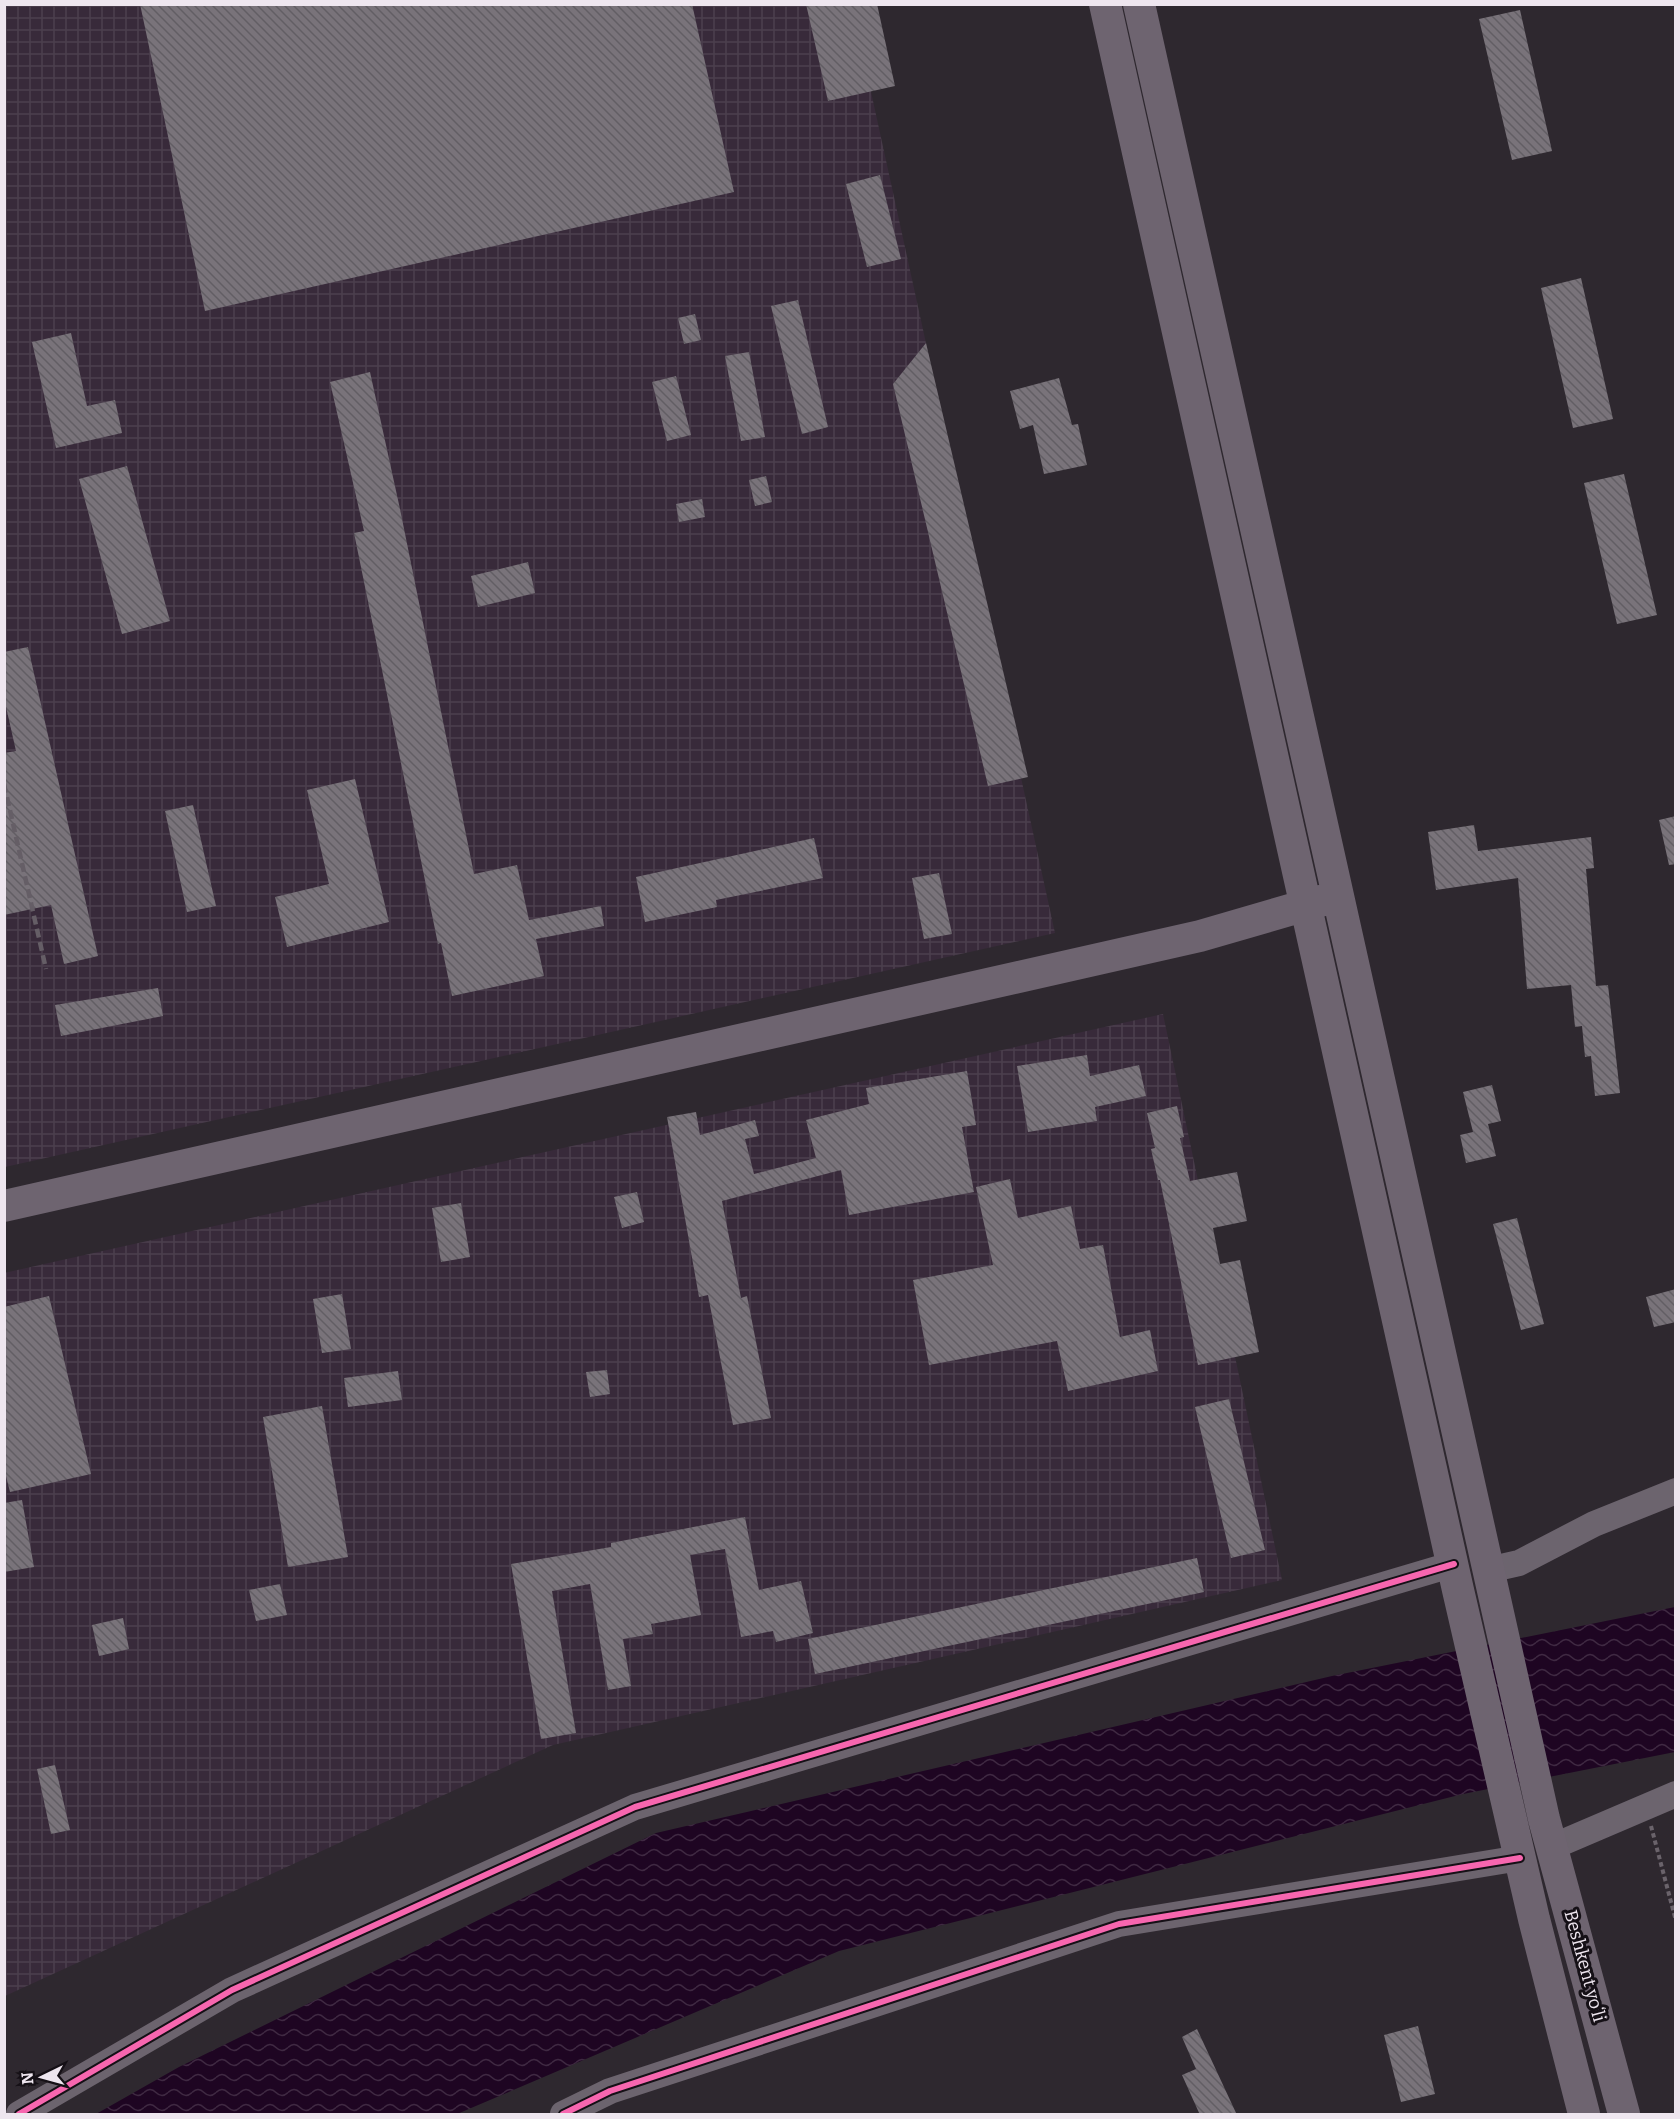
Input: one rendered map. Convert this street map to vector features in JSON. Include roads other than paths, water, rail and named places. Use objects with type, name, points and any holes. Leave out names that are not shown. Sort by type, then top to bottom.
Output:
[{"type":"main road","name":"Beshkent yoʻli","points":[[1105,4],[1512,1827],[1584,2115]]},
{"type":"main road","name":"Beshkent yoʻli","points":[[1139,4],[1548,1833],[1624,2115]]},
{"type":"main road","points":[[4,1206],[1200,936],[1305,904],[1339,897]]},
{"type":"street","points":[[1489,1575],[1519,1563],[1594,1524],[1676,1491]]},
{"type":"street","points":[[19,2115],[232,1990],[635,1808],[1456,1577]]},
{"type":"street","points":[[1548,1833],[1645,1806],[1676,1794]]},
{"type":"street","points":[[563,2115],[610,2091],[1119,1924],[1520,1858]]},
{"type":"water","points":[[1675,1607],[1675,1752],[1463,1794],[839,1951],[457,2114],[96,2114],[179,2067],[656,1833],[1332,1676]]},
{"type":"railway","points":[[4,784],[46,969]]}]
